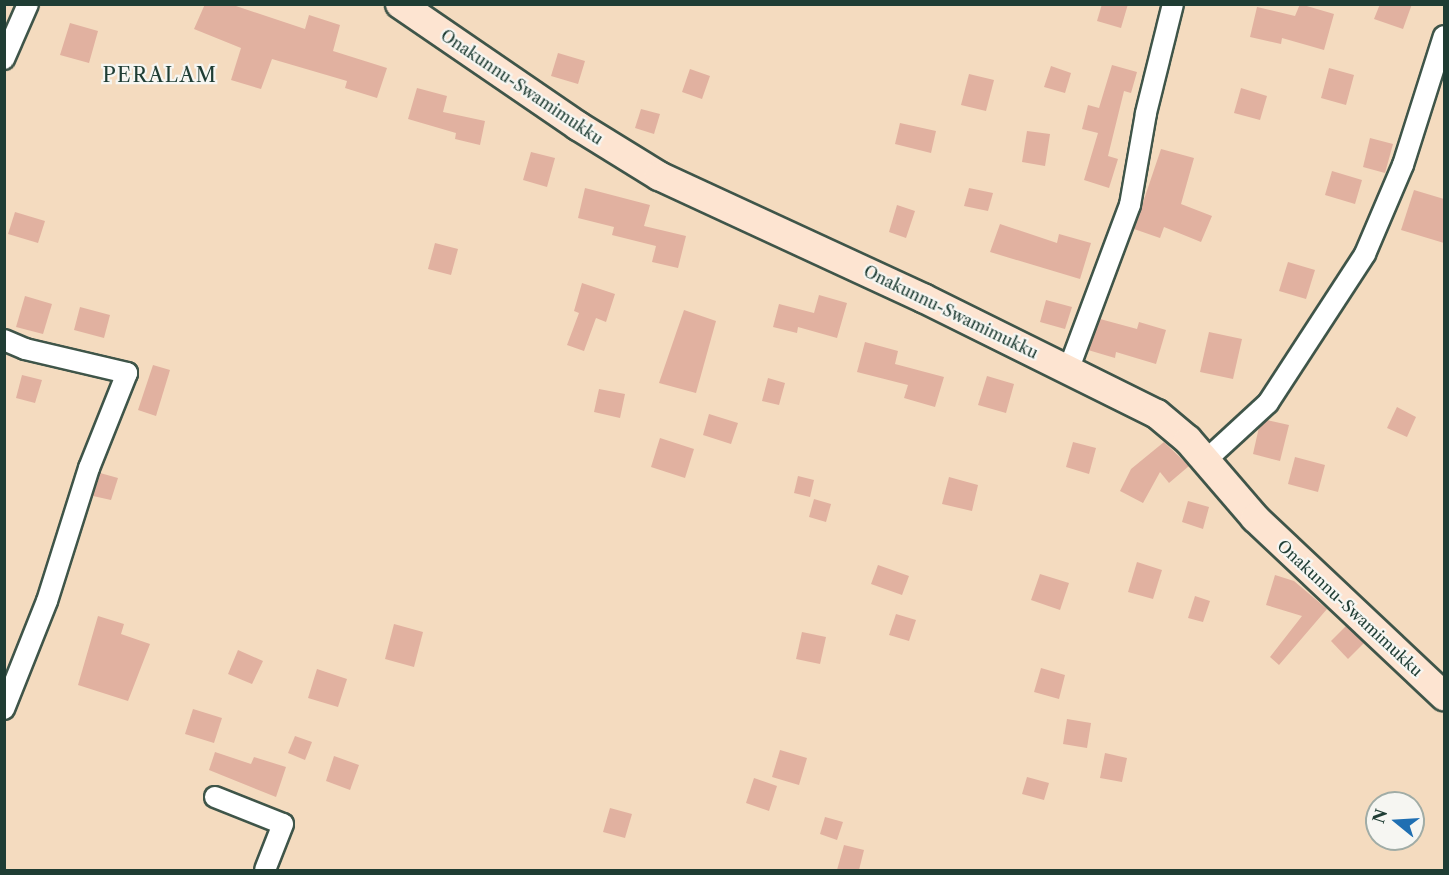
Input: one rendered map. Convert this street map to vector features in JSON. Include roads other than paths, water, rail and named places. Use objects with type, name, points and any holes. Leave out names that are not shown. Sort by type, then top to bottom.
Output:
[{"type":"street","points":[[4,59],[28,4]]},
{"type":"street","name":"Onakunnu-Swamimukku","points":[[400,4],[578,126],[660,176],[1069,368],[1157,414],[1206,460],[1255,518],[1444,696]]},
{"type":"street","points":[[1069,368],[1130,205],[1146,113],[1173,4]]},
{"type":"street","points":[[1206,460],[1268,403],[1365,254],[1402,165],[1444,36]]},
{"type":"street","points":[[4,340],[24,349],[127,373],[88,468],[47,601],[4,709]]},
{"type":"street","points":[[215,797],[283,824],[265,870]]},
{"type":"district","name":"PERALAM","points":[[160,75]]}]
